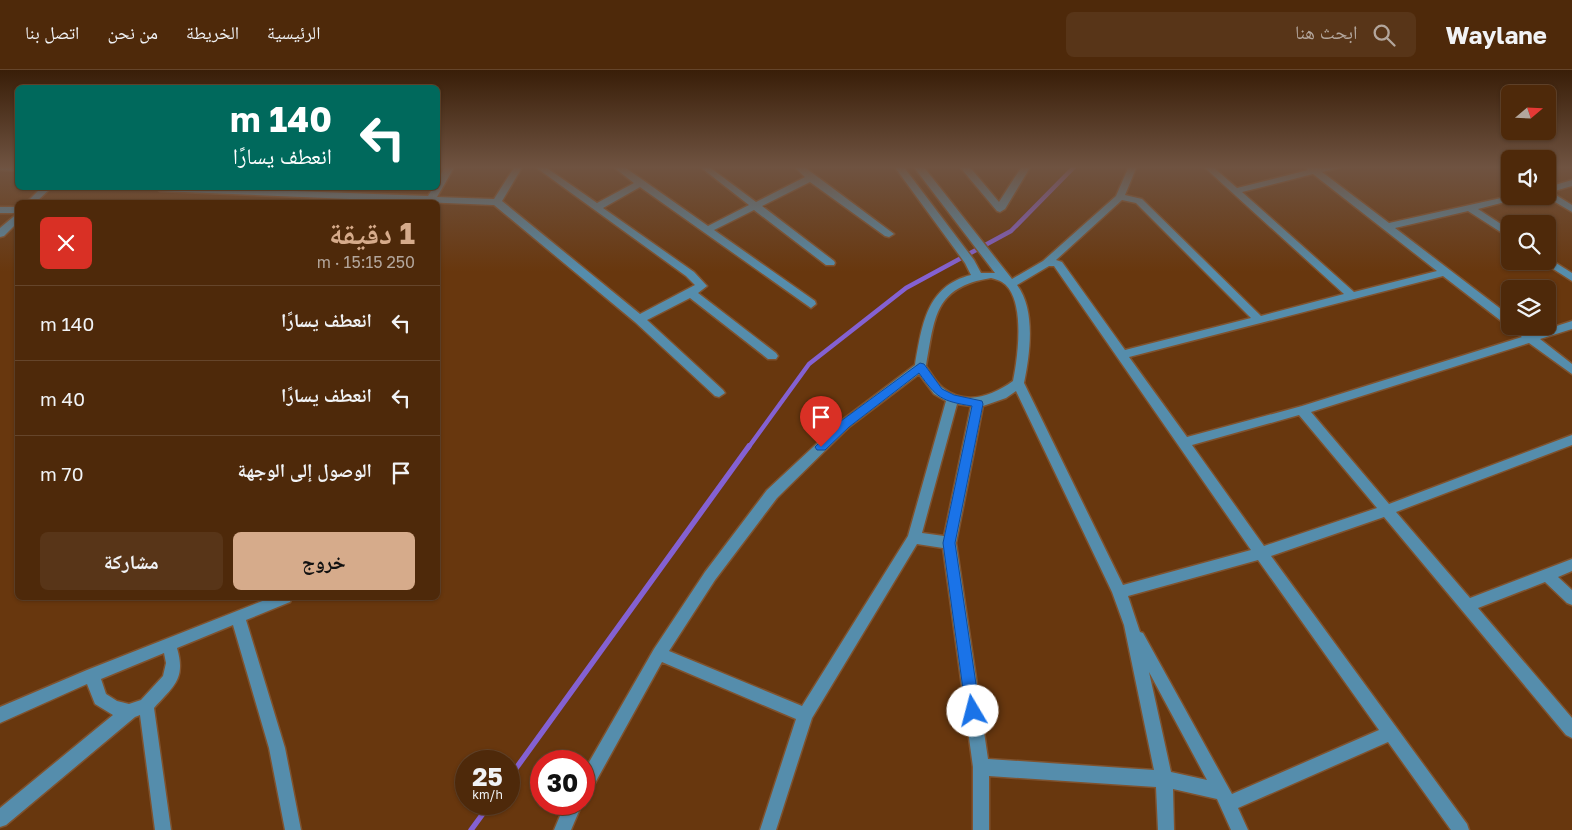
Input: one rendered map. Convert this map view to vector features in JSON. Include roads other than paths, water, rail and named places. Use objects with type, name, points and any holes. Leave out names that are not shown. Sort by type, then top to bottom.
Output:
[{"type":"street","points":[[485,201],[497,202],[639,319],[719,393]]},
{"type":"street","points":[[589,201],[690,274],[702,286],[639,319]]},
{"type":"street","points":[[597,207],[607,201]]},
{"type":"street","points":[[668,201],[811,304]]},
{"type":"street","points":[[750,201],[830,263]]},
{"type":"street","points":[[707,230],[765,201]]},
{"type":"street","points":[[844,201],[889,234]]},
{"type":"street","points":[[924,201],[970,262],[977,276]]},
{"type":"street","points":[[945,201],[1017,292],[1024,320],[1021,369],[1018,383],[1119,592],[1131,625],[1164,779],[1166,830]]},
{"type":"street","points":[[994,201],[1000,209],[1005,201]]},
{"type":"street","points":[[595,766],[658,654],[710,576],[772,494],[845,424],[920,367],[928,325],[939,296],[958,281],[977,276],[991,275],[1008,281],[1048,262],[1115,201]]},
{"type":"street","points":[[1141,201],[1259,320]]},
{"type":"street","points":[[1247,201],[1352,296]]},
{"type":"street","points":[[1354,201],[1501,315]]},
{"type":"street","points":[[1386,227],[1498,201]]},
{"type":"street","points":[[1561,201],[1572,209]]},
{"type":"street","points":[[1470,208],[1501,229]]},
{"type":"street","points":[[0,210],[15,210]]},
{"type":"street","points":[[0,234],[15,219]]},
{"type":"street","points":[[1048,262],[1056,262],[1058,264],[1261,553],[1461,830]]},
{"type":"street","points":[[1556,267],[1572,278]]},
{"type":"street","points":[[1122,355],[1445,272]]},
{"type":"street","points":[[691,293],[772,356]]},
{"type":"street","points":[[1184,443],[1302,410],[1572,325]]},
{"type":"street","points":[[1526,335],[1572,370]]},
{"type":"street","points":[[920,367],[938,391],[952,399],[978,404],[1002,395],[1018,383]]},
{"type":"street","points":[[768,830],[805,715],[914,538],[952,399]]},
{"type":"street","points":[[978,404],[949,543],[981,767],[981,830]]},
{"type":"street","points":[[1302,410],[1467,606],[1569,721]]},
{"type":"street","points":[[1119,592],[1261,553],[1386,510],[1572,440]]},
{"type":"street","points":[[914,538],[949,543]]},
{"type":"street","points":[[1467,606],[1572,566]]},
{"type":"street","points":[[1547,575],[1572,599]]},
{"type":"street","points":[[0,715],[92,675],[280,600]]},
{"type":"street","points":[[238,616],[276,748],[293,830]]},
{"type":"street","points":[[1131,625],[1225,798],[1240,830]]},
{"type":"street","points":[[0,819],[128,712],[146,705],[170,680],[174,663],[169,644]]},
{"type":"street","points":[[658,654],[805,715]]},
{"type":"street","points":[[92,675],[100,699],[114,708],[128,712]]},
{"type":"street","points":[[146,705],[163,830]]},
{"type":"street","points":[[981,767],[1164,779],[1225,798],[1391,733]]},
{"type":"street","points":[[562,830],[569,815]]},
{"type":"waterway","points":[[748,448],[809,364],[906,288],[1011,231],[1040,201]]},
{"type":"waterway","points":[[520,763],[749,446]]},
{"type":"waterway","points":[[471,830],[482,815]]}]
